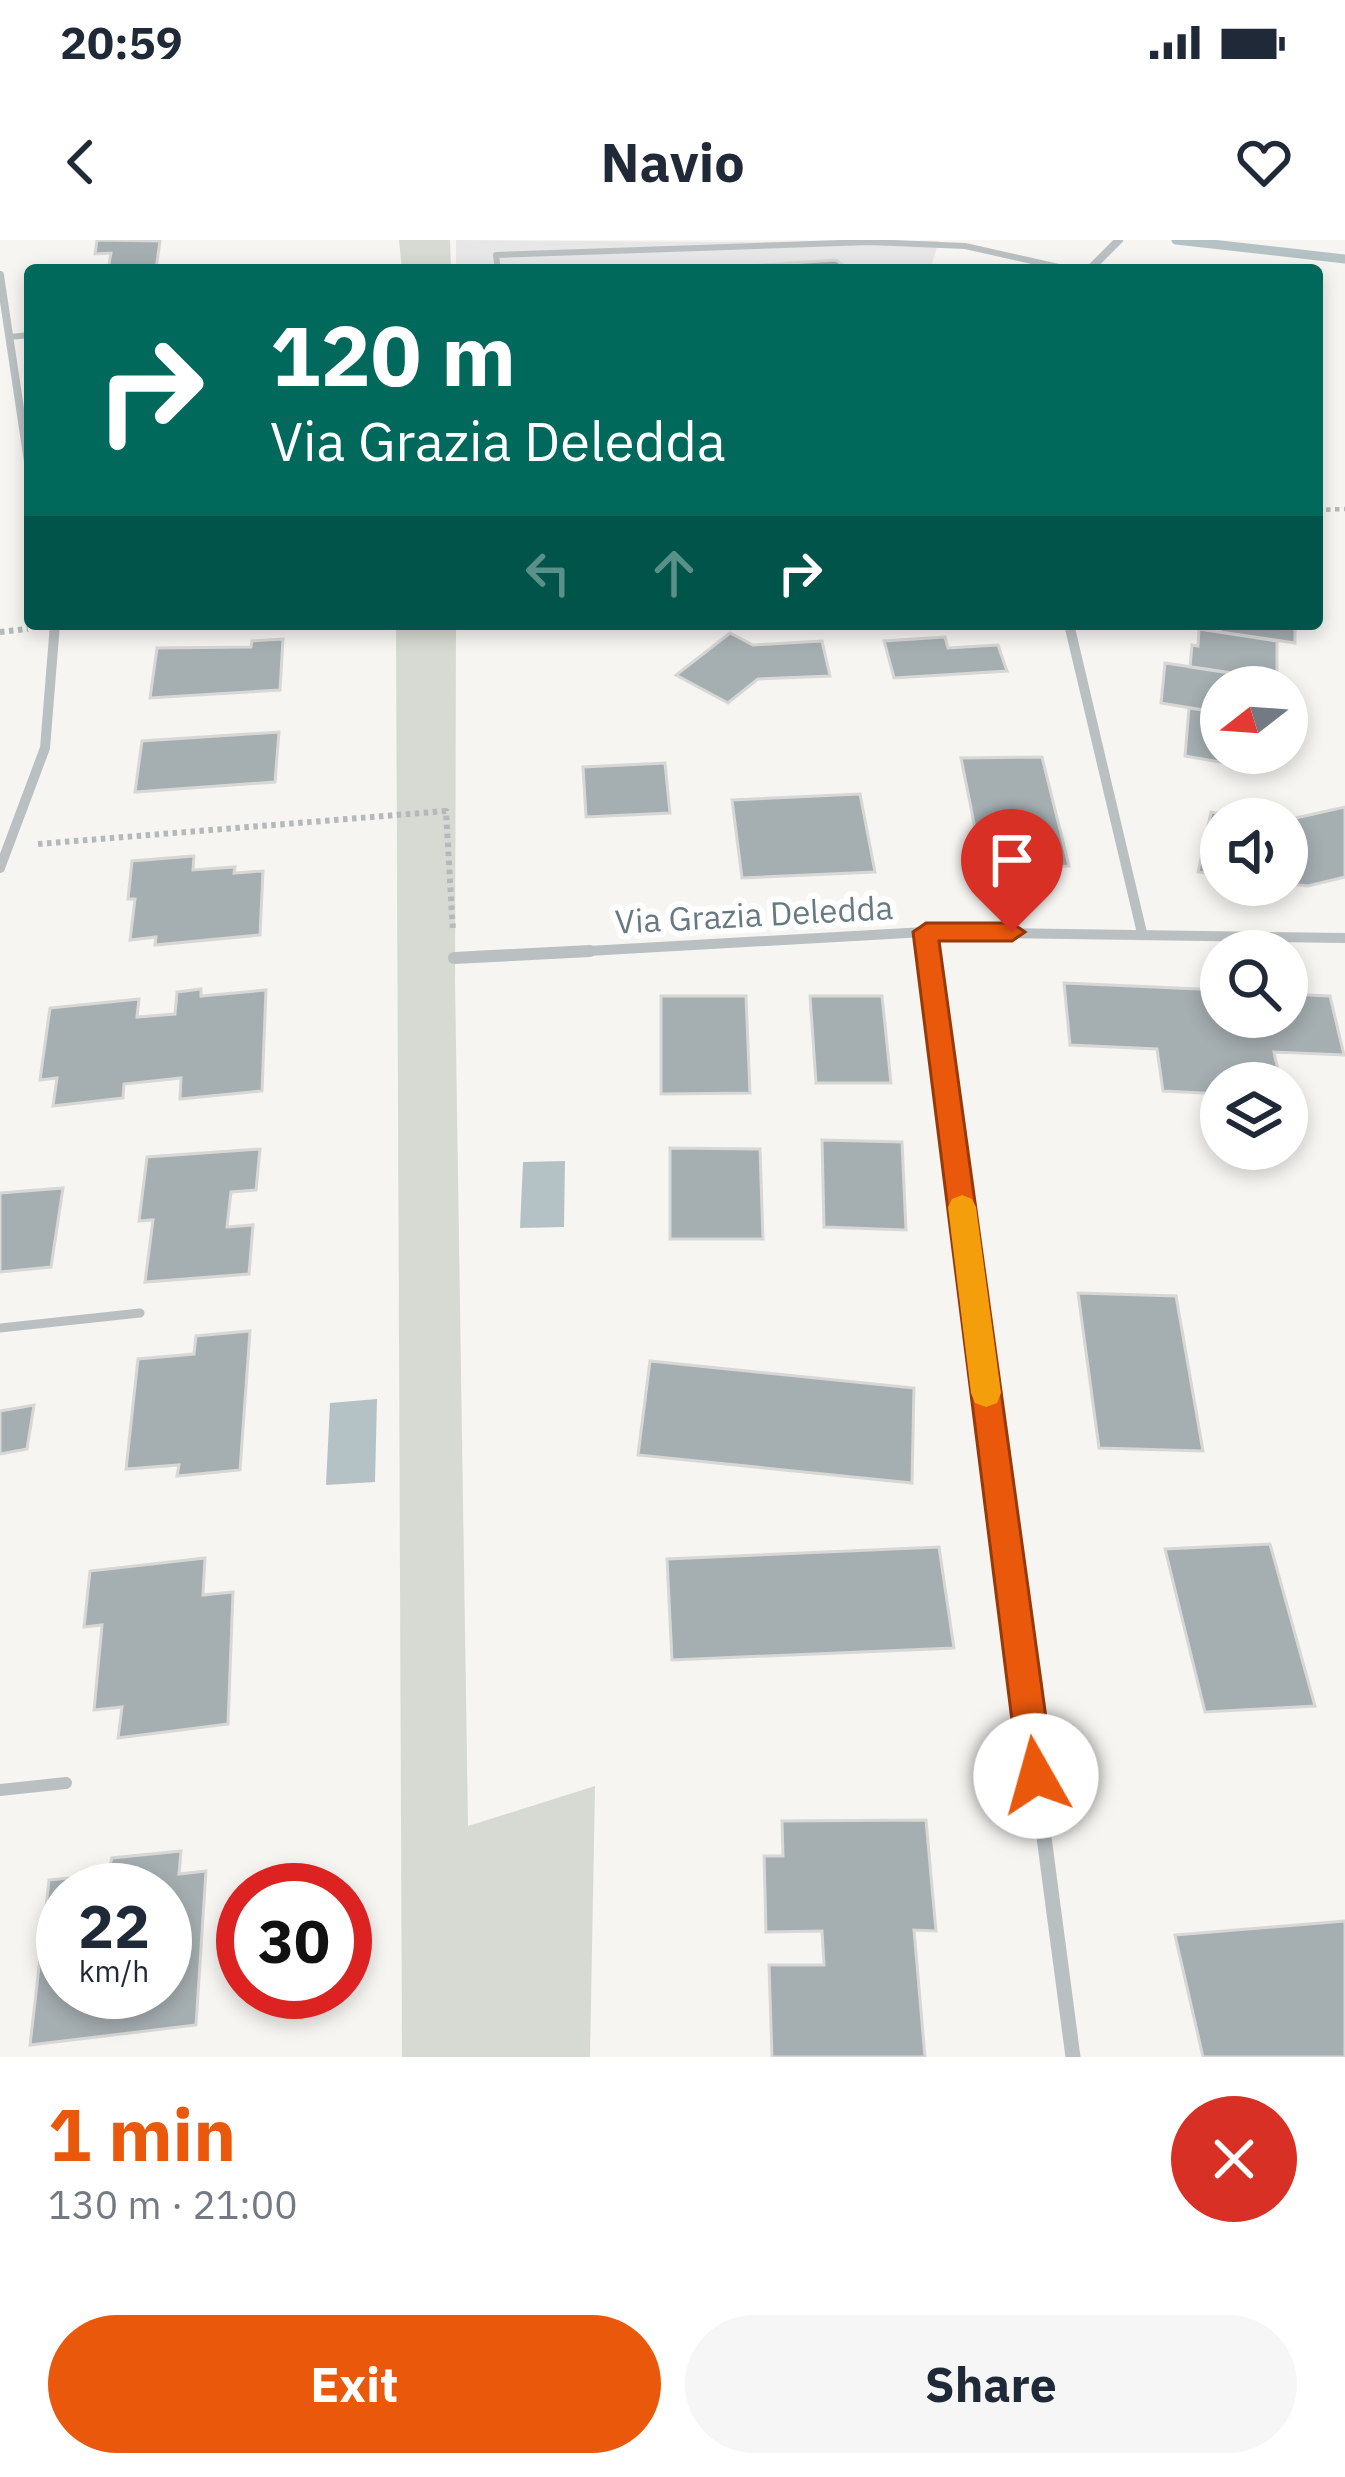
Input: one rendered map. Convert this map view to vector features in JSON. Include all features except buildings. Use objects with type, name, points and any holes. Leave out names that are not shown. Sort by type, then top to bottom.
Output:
[{"type":"street","points":[[1095,264],[1119,240]]},
{"type":"street","points":[[0,275],[24,436]]},
{"type":"street","points":[[0,868],[45,748],[55,630]]},
{"type":"street","points":[[1070,630],[1142,933]]},
{"type":"street","points":[[926,932],[1073,2057]]},
{"type":"street","name":"Via Grazia Deledda","points":[[454,958],[926,932],[1345,938]]},
{"type":"lane","points":[[497,264],[496,255],[868,242],[965,246],[1045,264]]},
{"type":"lane","points":[[9,337],[24,336]]},
{"type":"lane","points":[[0,1328],[140,1313]]},
{"type":"lane","points":[[0,1790],[66,1783]]},
{"type":"path","points":[[12,846],[446,811],[454,958]]},
{"type":"shaded area","points":[[399,240],[450,240],[451,264],[401,264]]},
{"type":"shaded area","points":[[456,240],[939,241],[932,264],[456,264]]},
{"type":"shaded area","points":[[396,630],[456,630],[455,980],[468,1826],[595,1786],[590,2057],[402,2057]]},
{"type":"shaded area","points":[[565,1161],[564,1227],[520,1228],[523,1162]]},
{"type":"shaded area","points":[[377,1399],[375,1482],[326,1485],[330,1403]]},
{"type":"waterway","points":[[1176,240],[1345,259]]},
{"type":"slow traffic","points":[[962,1207],[986,1393]]},
{"type":"route","points":[[1012,932],[926,932],[1036,1776]]}]
